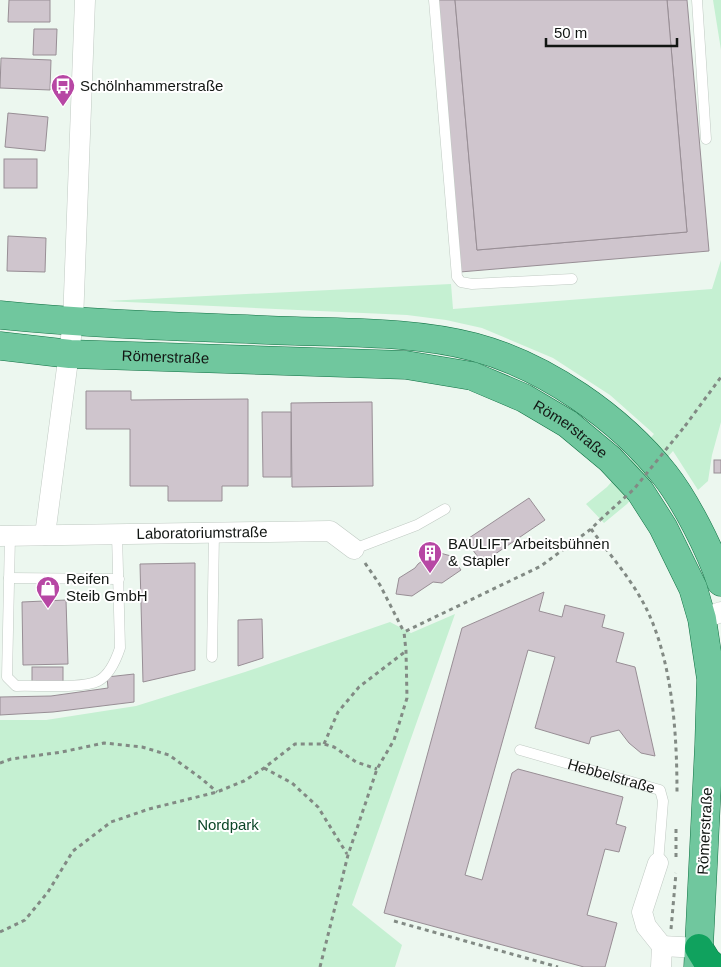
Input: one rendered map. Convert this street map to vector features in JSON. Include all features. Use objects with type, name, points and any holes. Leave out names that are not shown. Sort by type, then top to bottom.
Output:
[{"type":"main road","name":"Römerstraße","points":[[0,315],[73,322],[411,336],[474,347],[526,366],[581,398],[633,440],[665,476],[683,503],[715,563],[721,582]]},
{"type":"main road","name":"Römerstraße","points":[[0,346],[70,354],[406,365],[472,376],[524,398],[568,424],[610,459],[640,491],[675,549],[693,588],[712,615],[708,958]]},
{"type":"street","points":[[45,535],[73,322],[85,0]]},
{"type":"street","name":"Laboratoriumstraße","points":[[5,536],[330,531],[354,549]]},
{"type":"street","name":"Hebbelstraße","points":[[666,946],[646,926],[642,912],[672,865]]},
{"type":"street","points":[[661,967],[666,946],[708,958]]},
{"type":"lane","points":[[434,0],[457,277],[462,282],[472,284],[572,279]]},
{"type":"lane","points":[[697,0],[706,139]]},
{"type":"lane","points":[[354,549],[416,526],[445,509]]},
{"type":"lane","points":[[212,657],[214,532]]},
{"type":"lane","points":[[5,536],[9,578],[7,678],[16,686],[83,684],[99,680],[114,665],[120,648],[117,534]]},
{"type":"lane","points":[[9,578],[119,579]]},
{"type":"lane","name":"Hebbelstraße","points":[[520,750],[660,790],[672,865]]},
{"type":"path","points":[[404,632],[541,566],[591,529],[634,489],[685,426],[721,377]]},
{"type":"path","points":[[624,495],[629,501]]},
{"type":"path","points":[[591,529],[631,584],[647,610],[659,639],[675,723],[676,801]]},
{"type":"path","points":[[320,967],[348,855],[377,769],[394,740],[407,698],[404,632],[380,585],[354,549]]},
{"type":"path","points":[[324,744],[338,712],[359,687],[406,651]]},
{"type":"path","points":[[0,763],[12,759],[62,752],[104,743],[142,747],[169,755],[217,792]]},
{"type":"path","points":[[0,932],[25,920],[48,892],[73,851],[110,822],[150,809],[217,792],[244,781],[295,744],[324,744],[334,747],[356,762],[377,769]]},
{"type":"path","points":[[264,768],[292,784],[318,808],[348,855]]},
{"type":"path","points":[[666,946],[676,821]]},
{"type":"path","points":[[672,865],[680,858]]},
{"type":"path","points":[[394,921],[558,967]]},
{"type":"green space","points":[[713,0],[721,0],[721,50]]},
{"type":"green space","points":[[721,260],[721,422],[712,455],[708,481],[698,490],[673,451],[627,504],[604,523],[586,504],[607,487],[654,434],[610,395],[553,358],[482,328],[446,320],[407,315],[106,301],[451,284],[453,309],[712,289]]},
{"type":"green space","name":"Nordpark","points":[[455,614],[352,905],[402,945],[395,967],[0,967],[0,720],[46,720],[136,706],[245,672],[390,622],[411,633]]},
{"type":"building","points":[[9,0],[50,0],[50,22],[8,22]]},
{"type":"building","points":[[437,0],[455,0],[477,250],[687,232],[667,0],[687,0],[709,251],[460,272]]},
{"type":"building","points":[[455,0],[667,0],[687,232],[477,250]]},
{"type":"building","points":[[34,29],[57,29],[56,55],[33,55]]},
{"type":"building","points":[[1,58],[51,60],[50,90],[0,88]]},
{"type":"building","points":[[8,113],[48,117],[45,151],[5,147]]},
{"type":"building","points":[[4,159],[37,159],[37,188],[4,188]]},
{"type":"building","points":[[8,236],[46,238],[45,272],[7,271]]},
{"type":"building","points":[[86,391],[131,391],[131,400],[248,399],[248,486],[222,486],[222,501],[168,501],[168,486],[130,486],[130,429],[86,429]]},
{"type":"building","points":[[372,402],[373,486],[292,487],[291,403]]},
{"type":"building","points":[[262,412],[291,412],[291,477],[263,477]]},
{"type":"building","points":[[714,460],[721,460],[721,473],[714,473]]},
{"type":"building","points":[[529,498],[545,520],[482,563],[466,540]]},
{"type":"building","name":"BAULIFT Arbeitsbühnen & Stapler","points":[[440,553],[451,556],[461,570],[442,583],[433,582],[412,596],[396,594],[399,578],[422,561],[427,561]]},
{"type":"building","points":[[195,563],[195,670],[143,682],[140,564]]},
{"type":"building","points":[[544,592],[539,611],[562,617],[565,605],[605,615],[602,627],[624,633],[616,662],[635,667],[655,756],[641,753],[629,743],[619,730],[591,737],[589,744],[535,728],[555,657],[528,650],[465,875],[482,880],[512,773],[518,769],[623,797],[616,824],[626,827],[619,852],[605,849],[587,915],[617,923],[605,967],[584,967],[384,913],[462,628]]},
{"type":"building","points":[[66,600],[68,664],[23,665],[22,602]]},
{"type":"building","points":[[262,619],[263,658],[238,666],[238,620]]},
{"type":"building","points":[[32,667],[63,667],[63,682],[32,682]]},
{"type":"building","points":[[134,674],[134,702],[53,712],[0,715],[0,697],[51,696],[108,688],[107,677]]},
{"type":"place","name":"Schölnhammerstraße","points":[[63,107]]},
{"type":"place","name":"BAULIFT Arbeitsbühnen & Stapler","points":[[430,574]]},
{"type":"place","name":"Reifen Steib GmbH","points":[[48,609]]}]
